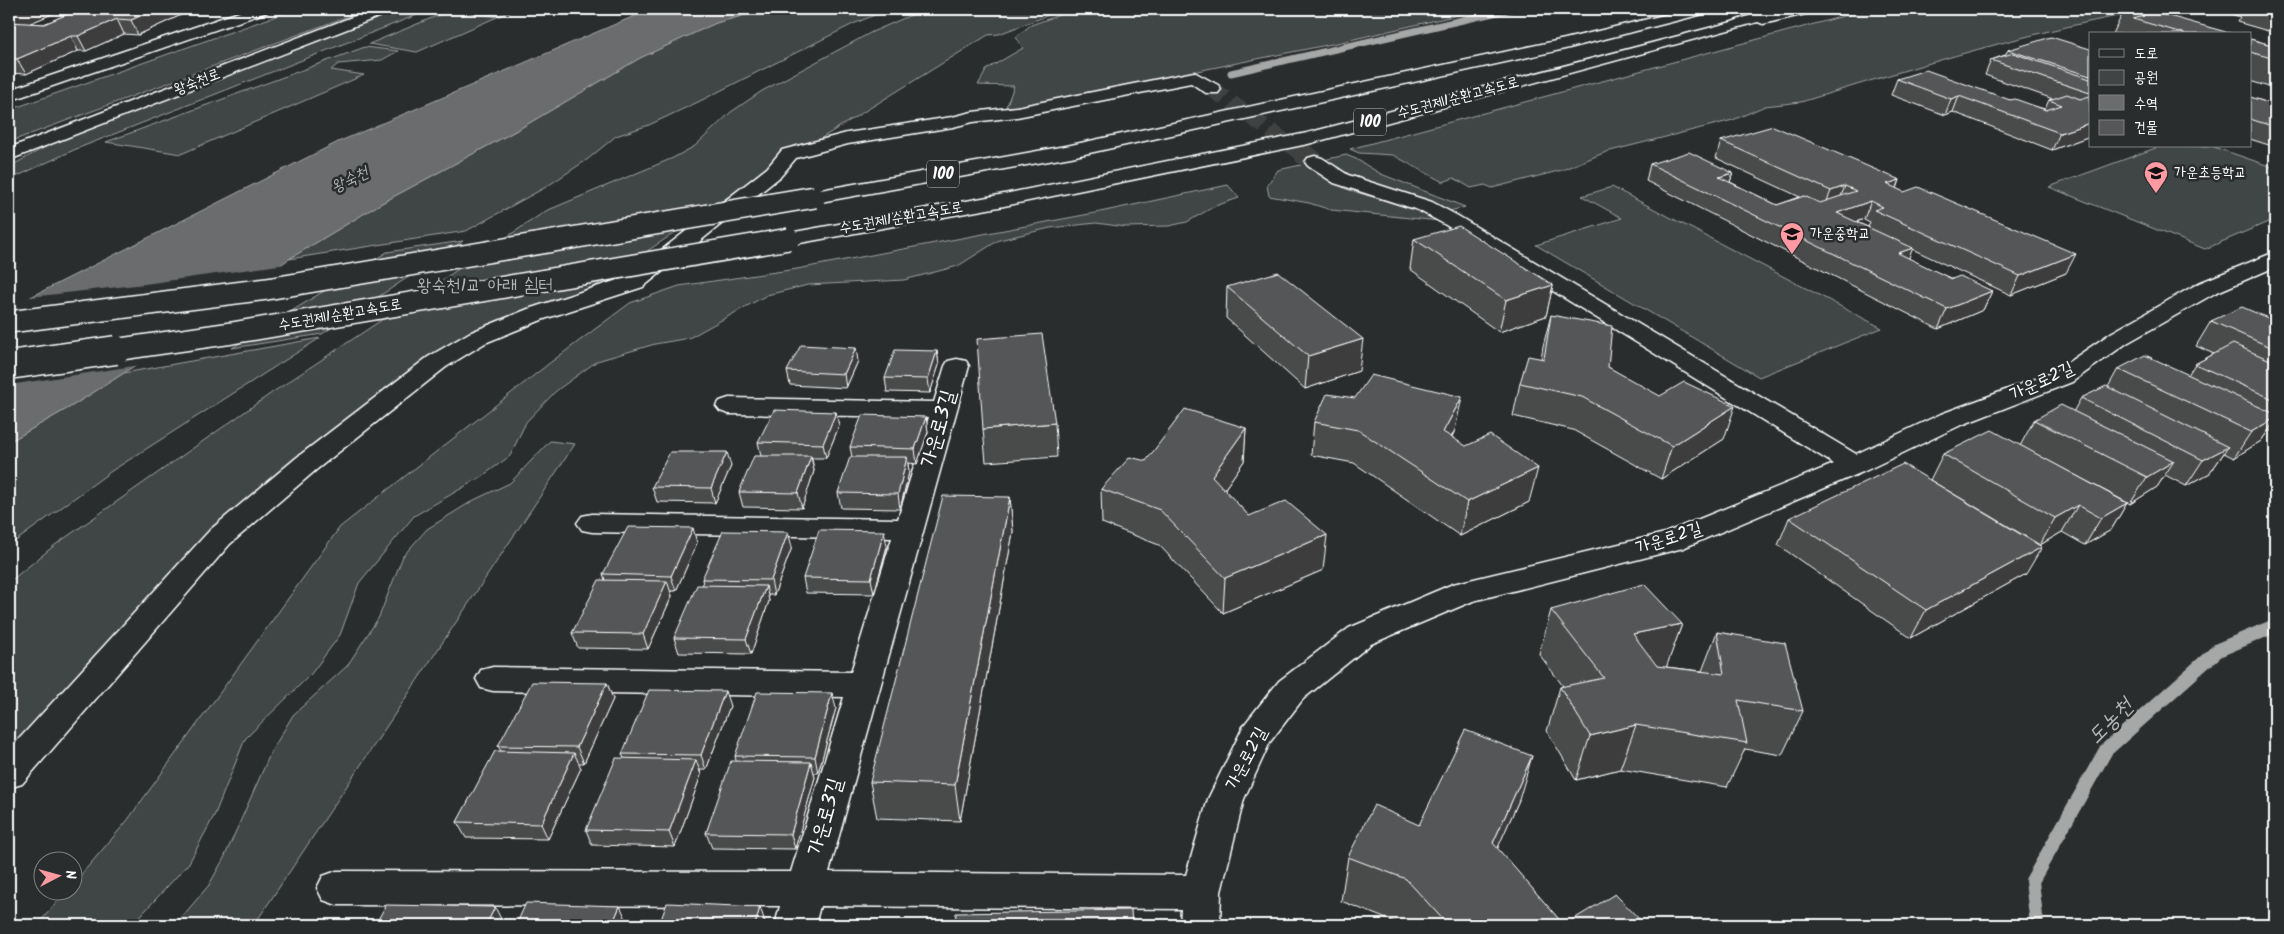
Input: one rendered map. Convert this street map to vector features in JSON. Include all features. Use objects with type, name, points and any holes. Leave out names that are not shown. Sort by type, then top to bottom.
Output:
[{"type":"main road","points":[[9,96],[262,9]]},
{"type":"main road","name":"왕숙천로","points":[[9,154],[386,9]]},
{"type":"main road","name":"수도권제1순환고속도로","points":[[9,322],[267,289],[815,197],[1071,151],[1564,44],[1706,9]]},
{"type":"main road","name":"수도권제1순환고속도로","points":[[9,365],[232,333],[789,239],[1008,199],[1308,138],[1737,25],[1781,9]]},
{"type":"main road","points":[[1737,25],[1809,9]]},
{"type":"main road","points":[[1498,57],[1604,18]]},
{"type":"main road","points":[[9,774],[220,537],[306,464],[437,362],[477,338],[536,314],[635,282],[774,172],[789,154],[866,135],[953,122],[972,116],[1017,112],[1194,77],[1212,90]]},
{"type":"main road","points":[[1315,162],[1341,179],[1425,206],[1451,220],[1855,465]]},
{"type":"main road","name":"가운로2길","points":[[1200,925],[1201,892],[1226,799],[1256,734],[1291,690],[1360,636],[1464,592],[1673,541],[1855,465],[1950,420],[2063,377],[2119,338],[2207,288],[2275,259]]},
{"type":"main road","name":"가운로3길","points":[[795,925],[957,366]]},
{"type":"main road","points":[[729,406],[945,410]]},
{"type":"main road","points":[[592,523],[910,529]]},
{"type":"main road","points":[[493,679],[864,685]]},
{"type":"main road","points":[[337,888],[1201,892]]},
{"type":"green space","points":[[296,9],[367,9],[9,142],[9,110]]},
{"type":"green space","points":[[398,9],[432,9],[76,149],[9,180],[9,167],[49,145],[92,126]]},
{"type":"green space","points":[[453,9],[517,9],[500,16]]},
{"type":"green space","points":[[767,9],[889,9],[853,24],[649,125],[616,136],[588,159],[546,187],[466,231],[289,259],[380,204],[519,129],[640,58],[716,23]]},
{"type":"green space","points":[[925,9],[1065,9],[999,34],[988,35],[744,186],[585,293],[485,330],[197,547],[9,757],[9,582],[55,545],[273,392],[546,211],[673,158],[695,146],[731,112],[762,91],[872,32]]},
{"type":"green space","points":[[1076,9],[1484,9],[1337,43],[1027,105],[1006,107],[1014,86],[978,85],[987,69],[1023,48],[1016,37],[1031,25]]},
{"type":"green space","points":[[1870,9],[2157,9],[2066,27],[1978,49],[1801,102],[1765,106],[1733,120],[1606,152],[1562,170],[1492,188],[1485,185],[1471,188],[1454,178],[1443,182],[1393,155],[1359,153],[1350,149]]},
{"type":"green space","points":[[451,10],[497,17],[417,52],[369,44]]},
{"type":"green space","points":[[365,47],[398,51],[382,60],[338,64],[331,70],[364,75],[181,154],[106,142]]},
{"type":"green space","points":[[2156,148],[2217,148],[2275,168],[2275,219],[2205,249],[2049,187]]},
{"type":"green space","points":[[1346,155],[1381,174],[1465,207],[1446,212],[1356,178],[1332,165],[1313,170],[1346,189],[1423,212],[1440,221],[1331,210],[1309,203],[1269,196],[1267,185],[1278,170]]},
{"type":"green space","points":[[1228,185],[1239,198],[1215,206],[1187,222],[1169,226],[1126,227],[1096,223],[1050,228],[999,240],[958,266],[904,280],[808,285],[767,295],[689,338],[655,344],[597,361],[556,391],[526,422],[510,456],[481,477],[414,516],[359,583],[340,635],[311,674],[245,739],[215,814],[189,863],[132,925],[37,925],[57,902],[82,902],[82,874],[127,821],[340,527],[551,362],[630,303],[679,286],[797,269],[1100,212]]},
{"type":"green space","points":[[1612,187],[1882,328],[1759,377],[1536,245],[1622,218],[1582,196]]},
{"type":"green space","name":"왕숙천1교 아래 쉼터","points":[[463,241],[322,334],[232,348],[387,252]]},
{"type":"green space","points":[[320,338],[110,472],[9,546],[9,442],[72,406],[124,373]]},
{"type":"green space","points":[[550,441],[575,444],[254,925],[175,925],[209,885],[224,858],[271,752],[293,715],[347,666],[379,617],[403,556],[427,529],[474,500],[510,483]]},
{"type":"water","name":"왕숙천","points":[[651,9],[767,9],[716,23],[640,58],[519,129],[380,204],[289,259],[124,373],[72,406],[9,442],[9,308],[338,142]]},
{"type":"pier","points":[[286,264],[140,365],[9,385],[9,305],[22,298],[145,284]]},
{"type":"building","points":[[9,9],[22,9],[9,14]]},
{"type":"building","points":[[80,9],[156,9],[131,20],[117,19],[17,59],[9,58],[9,22],[44,24]]},
{"type":"building","points":[[2144,9],[2226,32],[2179,32],[2133,19],[2144,16],[2124,10]]},
{"type":"building","points":[[2051,37],[2089,49],[2089,76],[2008,50]]},
{"type":"building","points":[[2252,40],[2275,46],[2275,59],[2252,53]]},
{"type":"building","points":[[2013,53],[2089,79],[2089,93],[1991,60]]},
{"type":"building","points":[[1926,70],[2010,100],[2015,99],[2046,110],[2062,105],[2049,100],[2067,94],[2080,99],[2089,96],[2089,123],[2060,133],[1959,96],[1951,99],[1897,79]]},
{"type":"building","points":[[2252,98],[2275,105],[2275,127],[2252,120]]},
{"type":"building","points":[[1773,126],[1900,180],[1887,184],[1904,192],[1918,187],[2076,254],[2020,276],[1874,210],[1883,207],[1871,201],[1837,213],[1913,248],[1898,253],[1952,279],[1960,276],[1992,291],[1947,309],[1650,164],[1689,152],[1733,173],[1719,177],[1777,205],[1804,196],[1820,203],[1856,191],[1845,186],[1831,191],[1721,141]]},
{"type":"building","points":[[1459,226],[1553,285],[1506,300],[1414,239]]},
{"type":"building","points":[[1278,272],[1363,339],[1308,356],[1227,287]]},
{"type":"building","points":[[2242,307],[2275,321],[2275,349],[2211,321]]},
{"type":"building","points":[[1551,315],[1612,326],[1608,367],[1660,396],[1684,382],[1735,406],[1672,446],[1582,397],[1520,383],[1528,356],[1544,359]]},
{"type":"building","points":[[1042,334],[1055,423],[983,429],[977,339]]},
{"type":"building","points":[[2233,344],[2275,362],[2275,400],[2195,364]]},
{"type":"building","points":[[801,345],[856,348],[844,374],[787,371]]},
{"type":"building","points":[[895,350],[937,351],[928,379],[885,378]]},
{"type":"building","points":[[2145,355],[2275,414],[2275,418],[2251,432],[2118,369]]},
{"type":"building","points":[[1371,375],[1462,397],[1443,432],[1466,446],[1490,435],[1538,468],[1467,502],[1358,430],[1314,422],[1327,394],[1355,398]]},
{"type":"building","points":[[2106,386],[2228,447],[2203,460],[2081,398]]},
{"type":"building","points":[[2061,405],[2174,461],[2147,477],[2034,420]]},
{"type":"building","points":[[1185,409],[1246,428],[1212,476],[1249,516],[1286,501],[1327,535],[1225,578],[1160,510],[1101,489],[1130,457],[1146,461]]},
{"type":"building","points":[[774,410],[836,412],[823,444],[758,442]]},
{"type":"building","points":[[862,415],[926,417],[915,449],[850,447]]},
{"type":"building","points":[[1992,430],[2127,503],[2101,518],[2078,505],[2055,518],[1943,454]]},
{"type":"building","points":[[670,452],[727,452],[711,488],[652,487]]},
{"type":"building","points":[[754,456],[811,456],[798,493],[739,492]]},
{"type":"building","points":[[850,457],[907,457],[898,494],[838,493]]},
{"type":"building","points":[[1903,464],[2042,547],[1926,610],[1789,518]]},
{"type":"building","points":[[943,496],[1010,497],[955,785],[870,782]]},
{"type":"building","points":[[628,527],[693,528],[671,576],[603,574]]},
{"type":"building","points":[[819,530],[884,531],[871,579],[803,578]]},
{"type":"building","points":[[723,531],[788,532],[771,580],[702,579]]},
{"type":"building","points":[[599,580],[667,581],[643,634],[572,633]]},
{"type":"building","points":[[1644,584],[1682,624],[1633,634],[1657,666],[1724,674],[1717,632],[1785,643],[1803,711],[1738,700],[1747,743],[1636,725],[1590,736],[1560,687],[1604,678],[1551,610]]},
{"type":"building","points":[[697,585],[766,586],[746,639],[674,638]]},
{"type":"building","points":[[532,682],[607,683],[577,747],[498,746]]},
{"type":"building","points":[[649,690],[725,691],[701,755],[622,754]]},
{"type":"building","points":[[757,692],[832,693],[815,757],[735,756]]},
{"type":"building","points":[[1465,730],[1532,756],[1493,843],[1564,925],[1448,925],[1406,879],[1348,857],[1374,805],[1419,825]]},
{"type":"building","points":[[495,751],[574,753],[541,824],[457,822]]},
{"type":"building","points":[[616,758],[696,760],[669,832],[586,830]]},
{"type":"building","points":[[731,761],[811,762],[791,834],[706,833]]},
{"type":"building","points":[[1615,894],[1645,925],[1564,925]]},
{"type":"building","points":[[526,903],[620,906],[612,925],[516,925]]},
{"type":"building","points":[[667,903],[760,907],[755,925],[659,925]]},
{"type":"building","points":[[386,905],[495,907],[486,925],[375,925]]},
{"type":"building","points":[[1131,910],[1132,925],[955,925],[956,913]]},
{"type":"waterway","points":[[1231,73],[1511,9]]},
{"type":"waterway","name":"도농천","points":[[2037,925],[2032,881],[2106,750],[2218,650],[2275,626]]},
{"type":"tunnel","points":[[1212,89],[1303,154]]},
{"type":"tunnel","points":[[1301,152],[1315,162]]},
{"type":"place","name":"가운초등학교","points":[[2156,194]]},
{"type":"place","name":"가운중학교","points":[[1792,255]]}]
